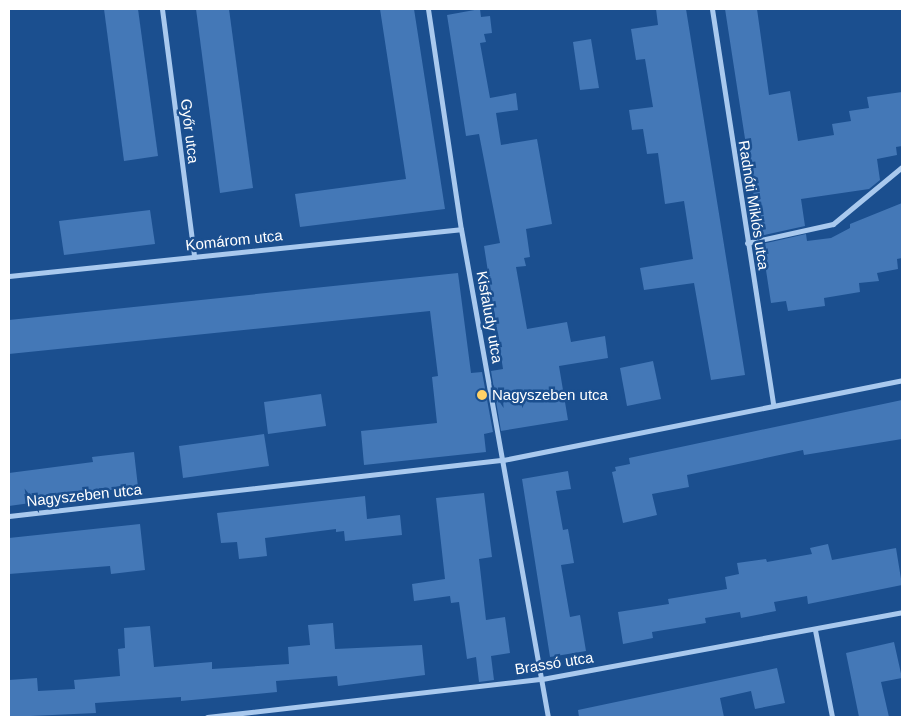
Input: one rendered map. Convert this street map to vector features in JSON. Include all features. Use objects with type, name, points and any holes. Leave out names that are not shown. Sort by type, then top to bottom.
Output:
[{"type":"street","name":"Győr utca","points":[[162,9],[194,256]]},
{"type":"street","name":"Kisfaludy utca","points":[[428,9],[461,229],[504,460],[548,717]]},
{"type":"street","name":"Radnóti Miklós utca","points":[[712,9],[773,404]]},
{"type":"street","points":[[747,243],[833,224],[902,167]]},
{"type":"street","name":"Komárom utca","points":[[9,276],[461,229]]},
{"type":"street","name":"Nagyszeben utca","points":[[9,516],[504,460],[773,404],[902,380]]},
{"type":"street","name":"Brassó utca","points":[[207,717],[542,679],[815,630],[902,612]]},
{"type":"street","points":[[815,630],[832,717]]},
{"type":"building","points":[[104,9],[138,9],[158,156],[124,161]]},
{"type":"building","points":[[196,9],[229,9],[253,188],[220,193]]},
{"type":"building","points":[[380,9],[414,9],[445,209],[300,227],[295,194],[406,179]]},
{"type":"building","points":[[480,9],[481,17],[490,16],[492,33],[484,34],[486,42],[480,43],[490,98],[516,93],[518,110],[496,113],[501,145],[537,139],[552,224],[526,229],[530,257],[524,258],[526,266],[516,267],[527,329],[567,322],[571,342],[605,336],[608,358],[559,366],[568,420],[501,431],[491,371],[503,369],[484,246],[500,243],[479,134],[466,136],[447,15]]},
{"type":"building","points":[[656,9],[686,9],[745,375],[711,380],[694,283],[644,290],[640,268],[693,259],[684,201],[665,204],[658,153],[647,154],[643,129],[632,130],[629,110],[653,107],[645,59],[636,60],[631,29],[658,25]]},
{"type":"building","points":[[725,9],[757,9],[769,95],[790,91],[798,141],[834,135],[832,124],[851,121],[849,111],[869,108],[867,97],[902,92],[902,146],[896,147],[897,155],[877,159],[880,180],[869,189],[801,199],[805,226],[760,236]]},
{"type":"building","points":[[591,39],[599,88],[580,90],[573,42]]},
{"type":"building","points":[[902,203],[902,258],[897,259],[898,269],[877,273],[879,281],[859,283],[860,292],[824,298],[825,306],[788,311],[786,301],[771,303],[762,244],[806,234],[807,241],[831,238],[850,228],[850,224]]},
{"type":"building","points":[[150,210],[155,244],[64,255],[59,221]]},
{"type":"building","points":[[458,273],[471,373],[482,372],[493,432],[484,434],[486,452],[364,465],[361,431],[437,423],[432,377],[438,376],[430,311],[9,354],[9,320]]},
{"type":"building","points":[[653,361],[661,399],[627,406],[620,368]]},
{"type":"building","points":[[321,394],[326,426],[268,434],[264,402]]},
{"type":"building","points":[[902,400],[902,439],[804,455],[803,450],[687,475],[689,487],[652,494],[657,515],[623,523],[612,472],[616,471],[615,467],[630,464],[629,458]]},
{"type":"building","points":[[264,434],[269,466],[183,478],[179,446]]},
{"type":"building","points":[[134,452],[138,487],[73,494],[73,497],[9,506],[9,473],[93,462],[92,457]]},
{"type":"building","points":[[568,471],[571,489],[556,491],[563,530],[568,529],[574,563],[561,565],[570,617],[580,615],[586,651],[550,657],[522,479]]},
{"type":"building","points":[[484,493],[492,557],[479,559],[486,620],[505,617],[510,653],[491,656],[494,680],[479,682],[476,657],[467,659],[459,602],[451,603],[450,596],[414,601],[412,584],[445,579],[436,498]]},
{"type":"building","points":[[365,496],[367,519],[400,515],[402,535],[345,541],[344,531],[336,532],[336,529],[265,538],[267,556],[239,559],[237,542],[221,543],[217,513]]},
{"type":"building","points":[[140,524],[145,570],[111,574],[110,566],[9,574],[9,538]]},
{"type":"building","points":[[828,544],[832,560],[896,548],[902,585],[808,604],[807,596],[774,602],[776,611],[741,618],[740,612],[705,618],[706,623],[652,632],[653,638],[623,644],[618,612],[669,604],[668,599],[727,589],[725,577],[739,574],[737,563],[766,559],[767,562],[812,554],[810,548]]},
{"type":"building","points":[[333,623],[335,649],[422,645],[425,675],[338,686],[337,676],[276,681],[277,692],[181,701],[181,697],[95,703],[96,713],[9,717],[9,680],[37,678],[38,691],[75,689],[74,680],[120,676],[118,649],[125,648],[124,628],[150,626],[154,667],[212,662],[212,669],[289,664],[288,647],[310,645],[308,625]]},
{"type":"building","points":[[894,642],[902,678],[881,682],[889,717],[859,717],[846,653]]},
{"type":"building","points":[[777,668],[785,703],[755,709],[751,691],[720,698],[724,717],[579,717],[578,710]]},
{"type":"place","name":"Nagyszeben utca","points":[[482,395]]}]
